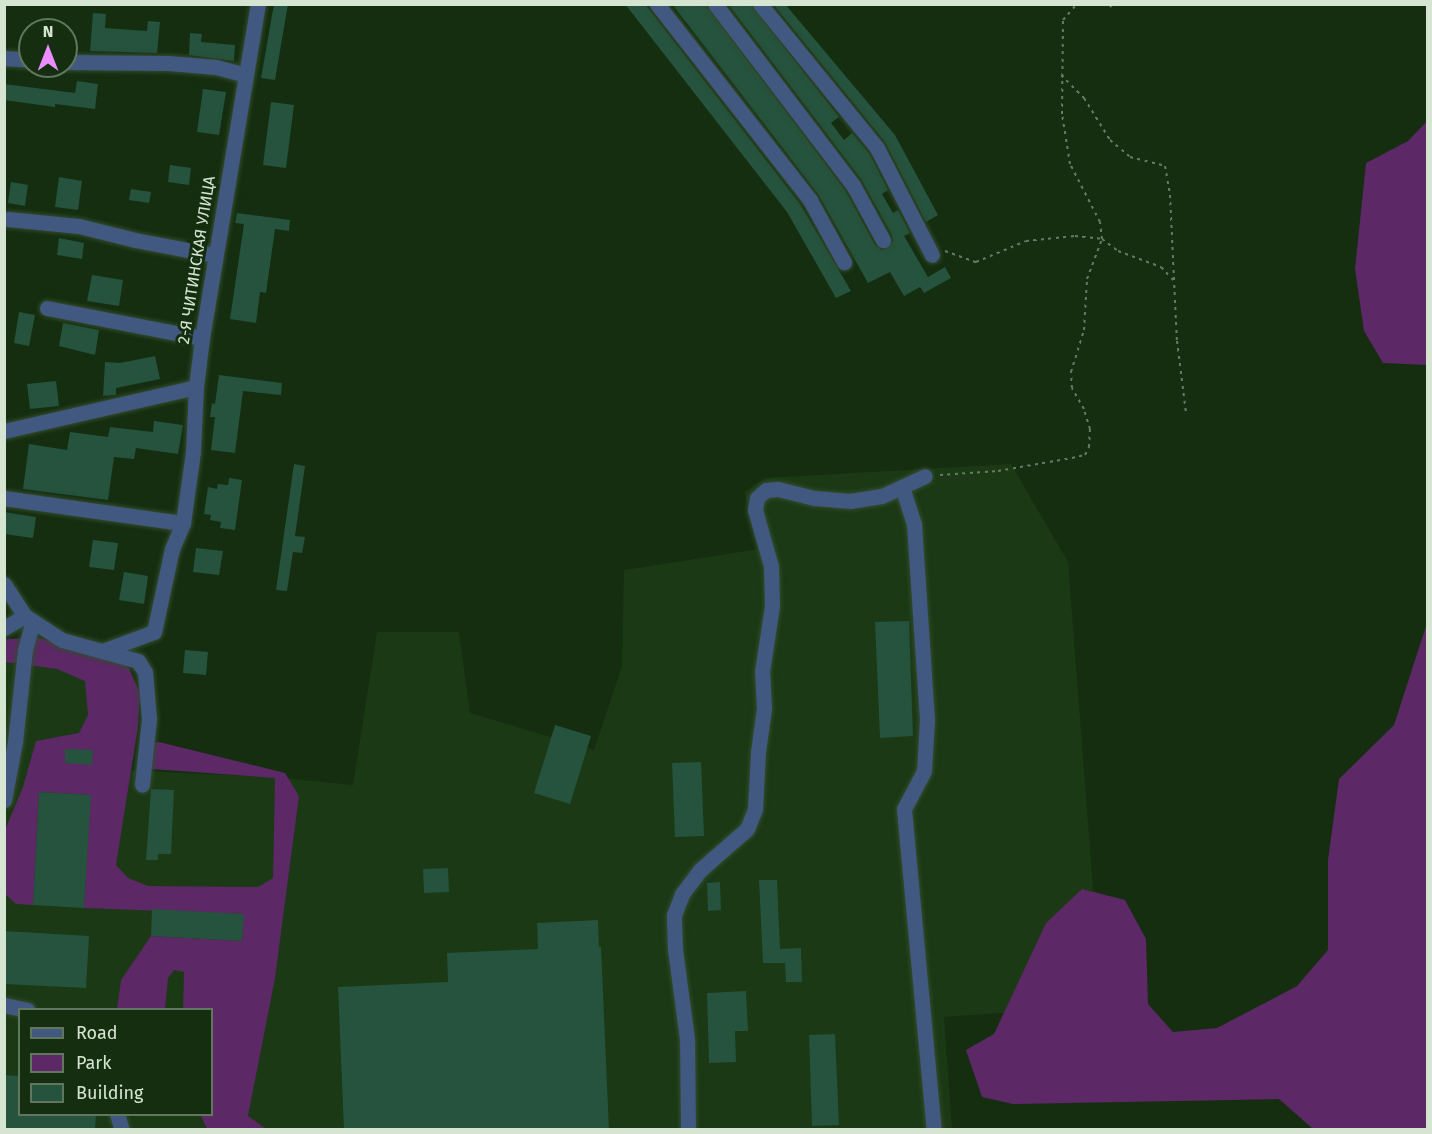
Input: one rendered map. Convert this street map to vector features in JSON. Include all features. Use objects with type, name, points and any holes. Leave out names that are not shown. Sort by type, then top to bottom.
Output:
[{"type":"street","name":"2-Я ЧИТИНСКАЯ УЛИЦА","points":[[105,650],[154,632],[172,549],[183,523],[193,453],[195,387],[202,338],[214,255],[258,4]]},
{"type":"street","points":[[657,4],[810,200],[844,262]]},
{"type":"street","points":[[715,4],[853,185],[883,240]]},
{"type":"street","points":[[760,4],[877,148],[929,251]]},
{"type":"street","points":[[78,62],[168,63],[216,67],[246,75]]},
{"type":"street","points":[[8,219],[79,226],[135,240],[214,255]]},
{"type":"street","points":[[47,308],[202,338]]},
{"type":"street","points":[[4,431],[195,387]]},
{"type":"street","points":[[688,1130],[687,1039],[675,949],[674,915],[682,894],[700,870],[747,829],[755,809],[758,752],[764,708],[762,672],[772,606],[771,566],[755,510],[757,498],[766,490],[778,489],[815,498],[850,501],[882,496],[925,476]]},
{"type":"street","points":[[902,487],[914,524],[927,720],[924,771],[904,809],[934,1130]]},
{"type":"street","points":[[4,498],[183,523]]},
{"type":"street","points":[[4,584],[29,618],[62,640],[105,650],[138,661],[145,672],[149,720],[142,785]]},
{"type":"street","points":[[4,628],[29,618]]},
{"type":"street","points":[[4,800],[15,742],[29,618]]},
{"type":"path","points":[[925,476],[998,471],[1085,455],[1090,429],[1084,409],[1072,388],[1071,372],[1084,330],[1088,279],[1102,239],[1100,222],[1070,164],[1062,114],[1063,20],[1077,4]]},
{"type":"path","points":[[1061,75],[1084,98],[1110,140],[1130,157],[1165,166],[1170,195],[1177,341],[1186,413]]},
{"type":"path","points":[[929,251],[976,262],[1026,241],[1075,236],[1102,239],[1118,251],[1161,267],[1173,280]]},
{"type":"shaded area","points":[[1011,464],[1068,562],[1093,888],[1074,1008],[944,1017],[952,1129],[5,1130],[5,648],[106,659],[99,769],[275,777],[353,785],[377,632],[459,632],[470,713],[594,750],[622,666],[624,570],[759,549],[744,492],[765,478]]},
{"type":"green space","points":[[1427,121],[1427,365],[1383,363],[1364,331],[1355,269],[1366,163],[1408,141]]},
{"type":"green space","points":[[1427,623],[1427,1129],[1313,1129],[1279,1099],[1013,1104],[982,1097],[966,1050],[994,1034],[1046,923],[1082,889],[1125,900],[1146,939],[1148,1004],[1173,1032],[1217,1028],[1297,986],[1328,950],[1328,860],[1339,779],[1394,725]]},
{"type":"green space","points":[[39,638],[108,655],[129,668],[140,693],[138,727],[116,865],[128,878],[148,886],[258,887],[273,878],[275,778],[152,769],[147,761],[151,744],[159,742],[285,773],[299,796],[275,978],[248,1116],[266,1129],[207,1129],[201,1116],[213,1116],[213,1008],[183,1008],[184,972],[174,970],[168,978],[165,1008],[117,1008],[121,980],[151,936],[242,941],[243,914],[84,908],[90,795],[39,792],[33,905],[16,904],[5,894],[5,830],[23,787],[36,741],[79,733],[88,715],[85,681],[57,669],[5,662],[5,639]]},
{"type":"building","points":[[274,4],[288,4],[275,80],[261,78]]},
{"type":"building","points":[[625,4],[645,4],[800,204],[851,291],[836,298],[787,212]]},
{"type":"building","points":[[672,4],[705,4],[845,190],[875,245],[882,250],[888,248],[893,241],[892,235],[861,179],[728,4],[750,4],[839,117],[831,123],[844,140],[852,133],[869,153],[888,190],[882,194],[893,213],[898,210],[910,233],[904,236],[928,277],[945,267],[951,278],[924,293],[920,287],[904,296],[890,272],[868,283],[818,194]]},
{"type":"building","points":[[773,4],[785,4],[895,135],[938,215],[926,222],[885,142]]},
{"type":"building","points":[[93,13],[106,14],[105,28],[147,31],[148,21],[160,22],[157,53],[90,51]]},
{"type":"building","points":[[190,33],[202,34],[201,42],[235,45],[234,61],[189,55]]},
{"type":"building","points":[[77,81],[98,84],[95,109],[55,104],[55,107],[4,100],[4,84],[75,93]]},
{"type":"building","points":[[203,89],[226,92],[219,135],[197,132]]},
{"type":"building","points":[[271,102],[294,105],[286,168],[263,165]]},
{"type":"building","points":[[170,165],[191,168],[189,185],[168,182]]},
{"type":"building","points":[[59,177],[82,181],[78,210],[55,207]]},
{"type":"building","points":[[11,182],[28,185],[25,206],[8,203]]},
{"type":"building","points":[[131,189],[151,192],[149,203],[129,200]]},
{"type":"building","points":[[237,213],[290,220],[289,231],[275,229],[266,293],[260,292],[256,323],[230,319],[244,224],[235,223]]},
{"type":"building","points":[[59,238],[84,243],[82,259],[57,255]]},
{"type":"building","points":[[190,261],[200,262],[198,283],[188,282]]},
{"type":"building","points":[[92,275],[123,280],[119,306],[87,301]]},
{"type":"building","points":[[19,312],[35,315],[29,346],[14,343]]},
{"type":"building","points":[[63,323],[99,330],[95,355],[59,346]]},
{"type":"building","points":[[155,356],[160,379],[116,388],[116,395],[103,396],[105,362],[120,363]]},
{"type":"building","points":[[219,375],[282,383],[281,395],[243,391],[235,453],[211,450],[215,417],[210,417],[212,403],[215,404]]},
{"type":"building","points":[[56,381],[59,406],[30,409],[27,384]]},
{"type":"building","points":[[154,421],[183,425],[178,454],[136,448],[134,459],[114,457],[108,500],[23,489],[29,444],[67,450],[70,432],[108,437],[110,427],[153,432]]},
{"type":"building","points":[[294,464],[305,466],[295,536],[305,537],[302,553],[293,552],[287,591],[276,590]]},
{"type":"building","points":[[229,478],[242,480],[235,530],[220,528],[221,522],[210,520],[211,515],[204,514],[208,487],[217,489],[218,484],[228,485]]},
{"type":"building","points":[[4,512],[36,517],[33,538],[4,534]]},
{"type":"building","points":[[93,540],[118,543],[114,570],[89,567]]},
{"type":"building","points":[[196,548],[223,551],[219,575],[193,572]]},
{"type":"building","points":[[124,572],[148,576],[144,604],[119,600]]},
{"type":"building","points":[[909,621],[913,736],[880,738],[875,622]]},
{"type":"building","points":[[185,650],[208,652],[206,675],[183,673]]},
{"type":"building","points":[[555,725],[591,736],[570,804],[534,793]]},
{"type":"building","points":[[65,749],[93,750],[92,765],[65,763]]},
{"type":"building","points":[[701,762],[704,836],[675,837],[672,763]]},
{"type":"building","points":[[151,789],[174,790],[171,854],[158,854],[158,860],[146,860]]},
{"type":"building","points":[[39,792],[91,795],[84,908],[33,905]]},
{"type":"building","points":[[448,868],[449,892],[424,893],[423,869]]},
{"type":"building","points":[[759,880],[777,880],[780,949],[801,948],[802,982],[786,982],[785,963],[763,963]]},
{"type":"building","points":[[720,882],[721,910],[708,911],[707,883]]},
{"type":"building","points":[[152,909],[244,914],[242,941],[151,936]]},
{"type":"building","points":[[598,920],[609,1130],[344,1130],[338,987],[448,982],[447,953],[538,949],[537,923]]},
{"type":"building","points":[[4,931],[89,936],[86,988],[4,984]]},
{"type":"building","points":[[746,991],[748,1031],[735,1031],[736,1062],[709,1063],[707,993]]},
{"type":"building","points":[[835,1034],[839,1125],[812,1126],[809,1035]]},
{"type":"building","points":[[4,1075],[18,1076],[18,1116],[96,1116],[95,1130],[4,1130]]}]
